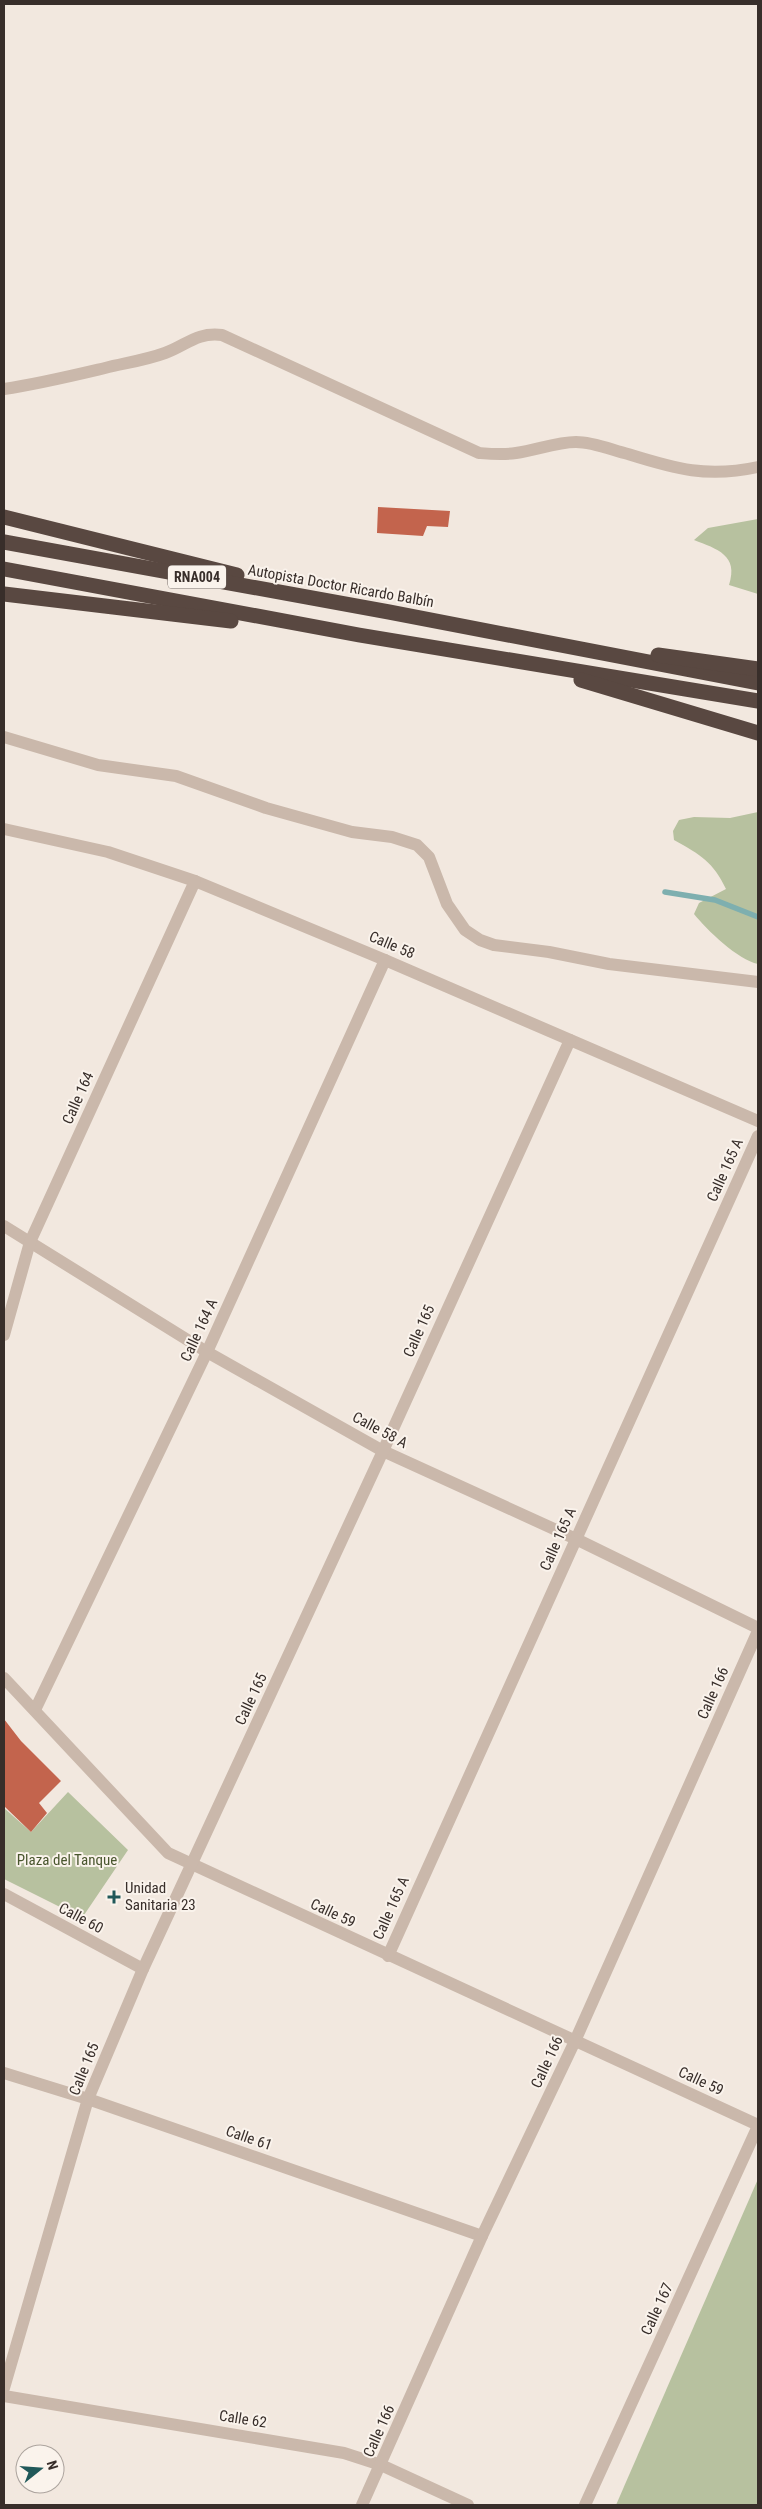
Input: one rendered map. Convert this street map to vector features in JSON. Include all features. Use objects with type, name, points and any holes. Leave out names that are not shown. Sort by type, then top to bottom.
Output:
[{"type":"highway","points":[[4,517],[389,612]]},
{"type":"highway","name":"Autopista Doctor Ricardo Balbín","points":[[4,542],[523,638]]},
{"type":"highway","name":"RNA004","points":[[4,569],[521,664]]},
{"type":"highway","points":[[4,594],[359,635]]},
{"type":"highway","points":[[523,638],[758,669]]},
{"type":"highway","points":[[523,638],[758,684]]},
{"type":"highway","points":[[521,664],[676,686],[758,701]]},
{"type":"highway","points":[[521,664],[758,733]]},
{"type":"street","points":[[4,389],[36,384],[139,360],[166,352],[208,333],[222,335],[479,453],[499,455],[517,453],[556,444],[578,442],[597,445],[669,467],[702,473],[735,472],[758,467]]},
{"type":"street","points":[[4,737],[98,765],[176,776],[266,808],[352,832],[392,837],[417,845],[429,857],[447,904],[465,930],[480,940],[494,945],[549,952],[609,964],[758,982]]},
{"type":"street","name":"Calle 58","points":[[4,829],[108,852],[195,880],[758,1121]]},
{"type":"street","name":"Calle 164","points":[[4,1335],[30,1242],[195,880]]},
{"type":"street","name":"Calle 164 A","points":[[35,1710],[207,1352],[385,960]]},
{"type":"street","name":"Calle 165","points":[[4,2388],[88,2099],[142,1969],[192,1866],[570,1040]]},
{"type":"street","name":"Calle 165 A","points":[[388,1956],[758,1136]]},
{"type":"street","name":"Calle 58 A","points":[[4,1226],[207,1352],[383,1451],[576,1539],[758,1630]]},
{"type":"street","name":"Calle 166","points":[[362,2505],[482,2236],[575,2041],[758,1630]]},
{"type":"street","name":"Calle 59","points":[[4,1678],[156,1844],[168,1853],[192,1866],[758,2126]]},
{"type":"street","name":"Calle 60","points":[[4,1894],[142,1969]]},
{"type":"street","name":"Calle 61","points":[[4,2073],[88,2099],[482,2236]]},
{"type":"street","name":"Calle 167","points":[[585,2505],[758,2126]]},
{"type":"street","name":"Calle 62","points":[[4,2396],[344,2453],[381,2465],[468,2505]]},
{"type":"green space","points":[[758,519],[758,594],[729,585],[731,567],[728,560],[718,550],[694,540],[708,528]]},
{"type":"green space","points":[[758,812],[758,964],[732,951],[694,914],[699,903],[726,889],[716,872],[705,860],[674,840],[673,831],[679,820],[694,817],[730,818]]},
{"type":"green space","name":"Plaza del Tanque","points":[[68,1792],[128,1850],[82,1918],[4,1879],[4,1808],[31,1832]]},
{"type":"green space","points":[[758,2179],[758,2505],[616,2505]]},
{"type":"building","points":[[378,507],[450,511],[448,527],[427,526],[423,536],[377,533]]},
{"type":"building","points":[[4,1719],[21,1741],[61,1781],[39,1803],[47,1813],[31,1832],[4,1806]]},
{"type":"waterway","points":[[665,892],[715,900],[758,917]]},
{"type":"place","name":"Unidad Sanitaria 23","points":[[114,1897]]}]
